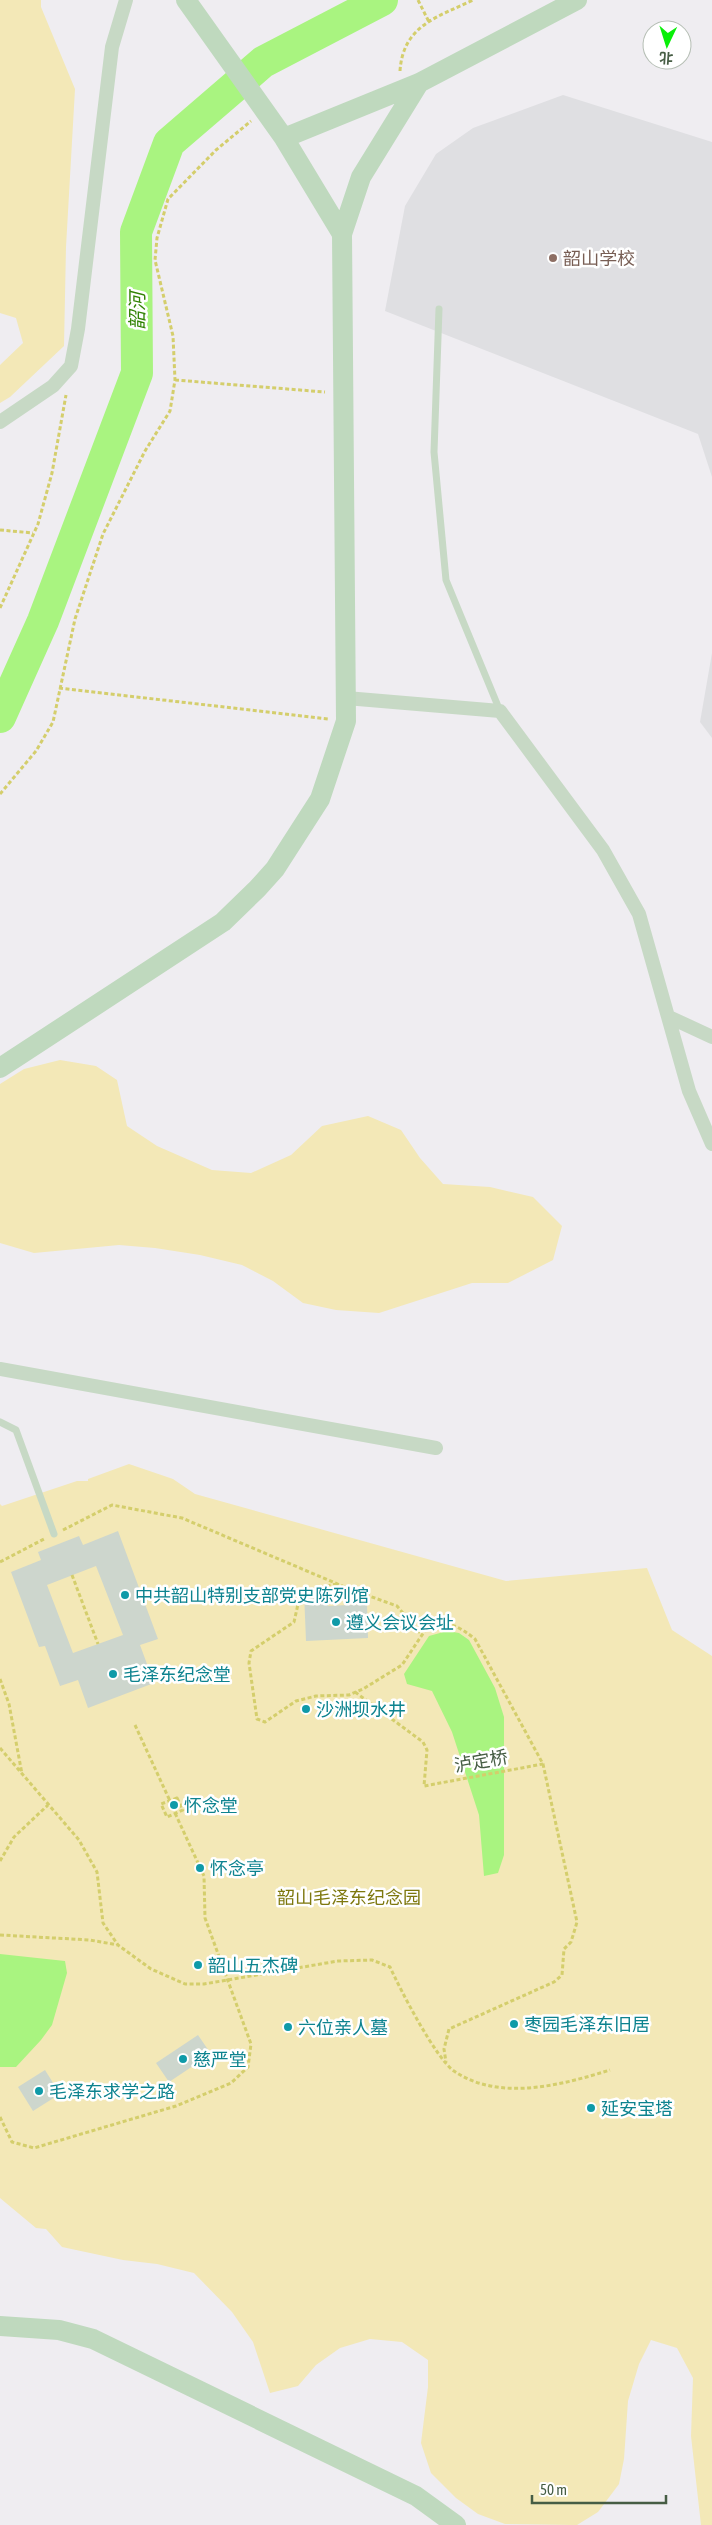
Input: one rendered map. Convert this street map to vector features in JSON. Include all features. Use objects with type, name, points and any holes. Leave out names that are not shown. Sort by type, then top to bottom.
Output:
[{"type":"main road","points":[[186,0],[284,138],[342,234]]},
{"type":"main road","points":[[284,138],[420,83],[578,0]]},
{"type":"main road","points":[[0,1068],[224,922],[275,869],[320,799],[346,721],[342,234],[362,177],[420,83]]},
{"type":"main road","points":[[0,2326],[59,2330],[93,2339],[416,2496],[456,2525]]},
{"type":"street","points":[[0,422],[53,386],[71,366],[78,329],[112,47],[126,0]]},
{"type":"street","points":[[346,698],[500,712],[603,850],[639,914],[689,1091],[712,1144]]},
{"type":"street","points":[[669,1017],[712,1037]]},
{"type":"street","points":[[0,1368],[436,1448]]},
{"type":"lane","points":[[439,309],[434,452],[446,580],[500,712]]},
{"type":"lane","points":[[0,1422],[16,1430],[54,1534]]},
{"type":"path","points":[[418,0],[429,22]]},
{"type":"path","points":[[399,92],[401,60],[412,34],[429,22],[473,0]]},
{"type":"path","points":[[0,794],[36,751],[52,722],[75,619],[103,534],[145,451],[170,411],[175,380],[172,336],[154,260],[157,238],[168,199],[216,150],[257,116]]},
{"type":"path","points":[[0,608],[33,533],[52,473],[71,366]]},
{"type":"path","points":[[175,380],[343,394]]},
{"type":"path","points":[[0,530],[33,533]]},
{"type":"path","points":[[59,688],[346,721]]},
{"type":"path","points":[[0,1562],[112,1505],[153,1511],[210,1528],[337,1584],[397,1606],[421,1634]]},
{"type":"path","points":[[72,1576],[98,1644]]},
{"type":"path","points":[[337,1584],[301,1591],[294,1622],[252,1651],[249,1663],[257,1719],[265,1722],[296,1702],[303,1700],[354,1692],[402,1664],[430,1623],[443,1622],[460,1627],[475,1639],[543,1764],[578,1922],[571,1942],[564,1949],[562,1975],[554,1982],[449,2029],[444,2049],[446,2062]]},
{"type":"path","points":[[0,1679],[9,1704],[22,1775]]},
{"type":"path","name":"泸定桥","points":[[354,1692],[423,1742],[427,1750],[424,1786],[543,1764]]},
{"type":"path","points":[[135,1725],[170,1801]]},
{"type":"path","points":[[0,1748],[80,1840],[96,1872],[103,1923],[118,1945],[151,1969],[185,1984],[228,1980],[338,1961],[372,1960],[390,1967],[401,1990],[446,2062],[453,2070],[479,2084],[525,2089],[583,2079],[610,2070]]},
{"type":"path","points":[[177,1798],[183,1810],[167,1817],[162,1804],[170,1801],[177,1798]]},
{"type":"path","points":[[0,1861],[14,1837],[48,1805]]},
{"type":"path","points":[[0,2117],[12,2142],[34,2148],[176,2106],[231,2083],[248,2068],[251,2044],[205,1918],[204,1876],[175,1814]]},
{"type":"path","points":[[0,1935],[90,1940],[118,1945]]},
{"type":"shaded area","name":"韶山学校","points":[[563,95],[712,142],[712,477],[698,434],[385,311],[405,206],[436,154],[473,128]]},
{"type":"shaded area","points":[[712,653],[712,738],[700,722]]},
{"type":"shaded area","points":[[447,1631],[459,1633],[469,1640],[495,1688],[504,1717],[504,1855],[498,1873],[484,1876],[479,1815],[452,1732],[432,1691],[407,1684],[404,1674],[429,1636]]},
{"type":"shaded area","points":[[0,1954],[65,1961],[67,1973],[52,2025],[16,2067],[0,2067]]},
{"type":"green space","points":[[0,0],[41,0],[41,7],[75,89],[66,247],[64,346],[10,397],[0,403],[0,365],[23,343],[16,318],[0,313]]},
{"type":"green space","points":[[60,1060],[96,1066],[117,1080],[127,1126],[157,1146],[212,1170],[251,1173],[291,1155],[322,1126],[368,1116],[401,1130],[420,1158],[443,1184],[490,1187],[533,1197],[562,1226],[553,1260],[508,1283],[472,1283],[379,1313],[336,1310],[303,1303],[273,1281],[242,1265],[200,1255],[119,1245],[34,1253],[0,1243],[0,1084],[24,1069]]},
{"type":"green space","name":"韶山毛泽东纪念园","points":[[129,1464],[173,1479],[195,1494],[506,1581],[647,1568],[672,1630],[712,1656],[712,2525],[701,2525],[691,2436],[693,2378],[677,2348],[651,2340],[639,2364],[628,2401],[624,2459],[619,2484],[598,2512],[577,2525],[505,2524],[478,2514],[456,2498],[431,2473],[421,2443],[428,2387],[428,2360],[402,2342],[370,2339],[340,2348],[316,2365],[298,2386],[270,2393],[253,2342],[232,2312],[194,2273],[157,2264],[123,2260],[62,2247],[46,2229],[36,2228],[0,2198],[0,1504],[2,1506],[77,1481],[88,1481],[88,1479]]},
{"type":"building","points":[[118,1531],[158,1639],[140,1645],[154,1683],[88,1708],[78,1680],[60,1686],[45,1646],[39,1647],[11,1572],[41,1560],[38,1552],[79,1536],[83,1545]],"holes":[[[96,1566],[123,1635],[73,1653],[47,1585]]]},
{"type":"building","name":"遵义会议会址","points":[[327,1591],[328,1606],[367,1604],[368,1638],[306,1641],[304,1592]]},
{"type":"building","name":"慈严堂","points":[[198,2035],[211,2054],[169,2082],[156,2063]]},
{"type":"building","name":"毛泽东求学之路","points":[[45,2070],[60,2094],[33,2111],[18,2087]]},
{"type":"waterway","name":"韶河","points":[[0,717],[43,621],[137,373],[136,232],[169,143],[263,62],[382,0]]},
{"type":"place","name":"韶山学校","points":[[553,258]]},
{"type":"place","name":"中共韶山特别支部党史陈列馆","points":[[125,1595]]},
{"type":"place","name":"遵义会议会址","points":[[336,1622]]},
{"type":"place","name":"毛泽东纪念堂","points":[[113,1674]]},
{"type":"place","name":"沙洲坝水井","points":[[306,1709]]},
{"type":"place","name":"怀念堂","points":[[174,1805]]},
{"type":"place","name":"怀念亭","points":[[200,1868]]},
{"type":"place","name":"韶山五杰碑","points":[[198,1965]]},
{"type":"place","name":"枣园毛泽东旧居","points":[[514,2024]]},
{"type":"place","name":"六位亲人墓","points":[[288,2027]]},
{"type":"place","name":"慈严堂","points":[[183,2059]]},
{"type":"place","name":"毛泽东求学之路","points":[[39,2091]]},
{"type":"place","name":"延安宝塔","points":[[591,2108]]}]
